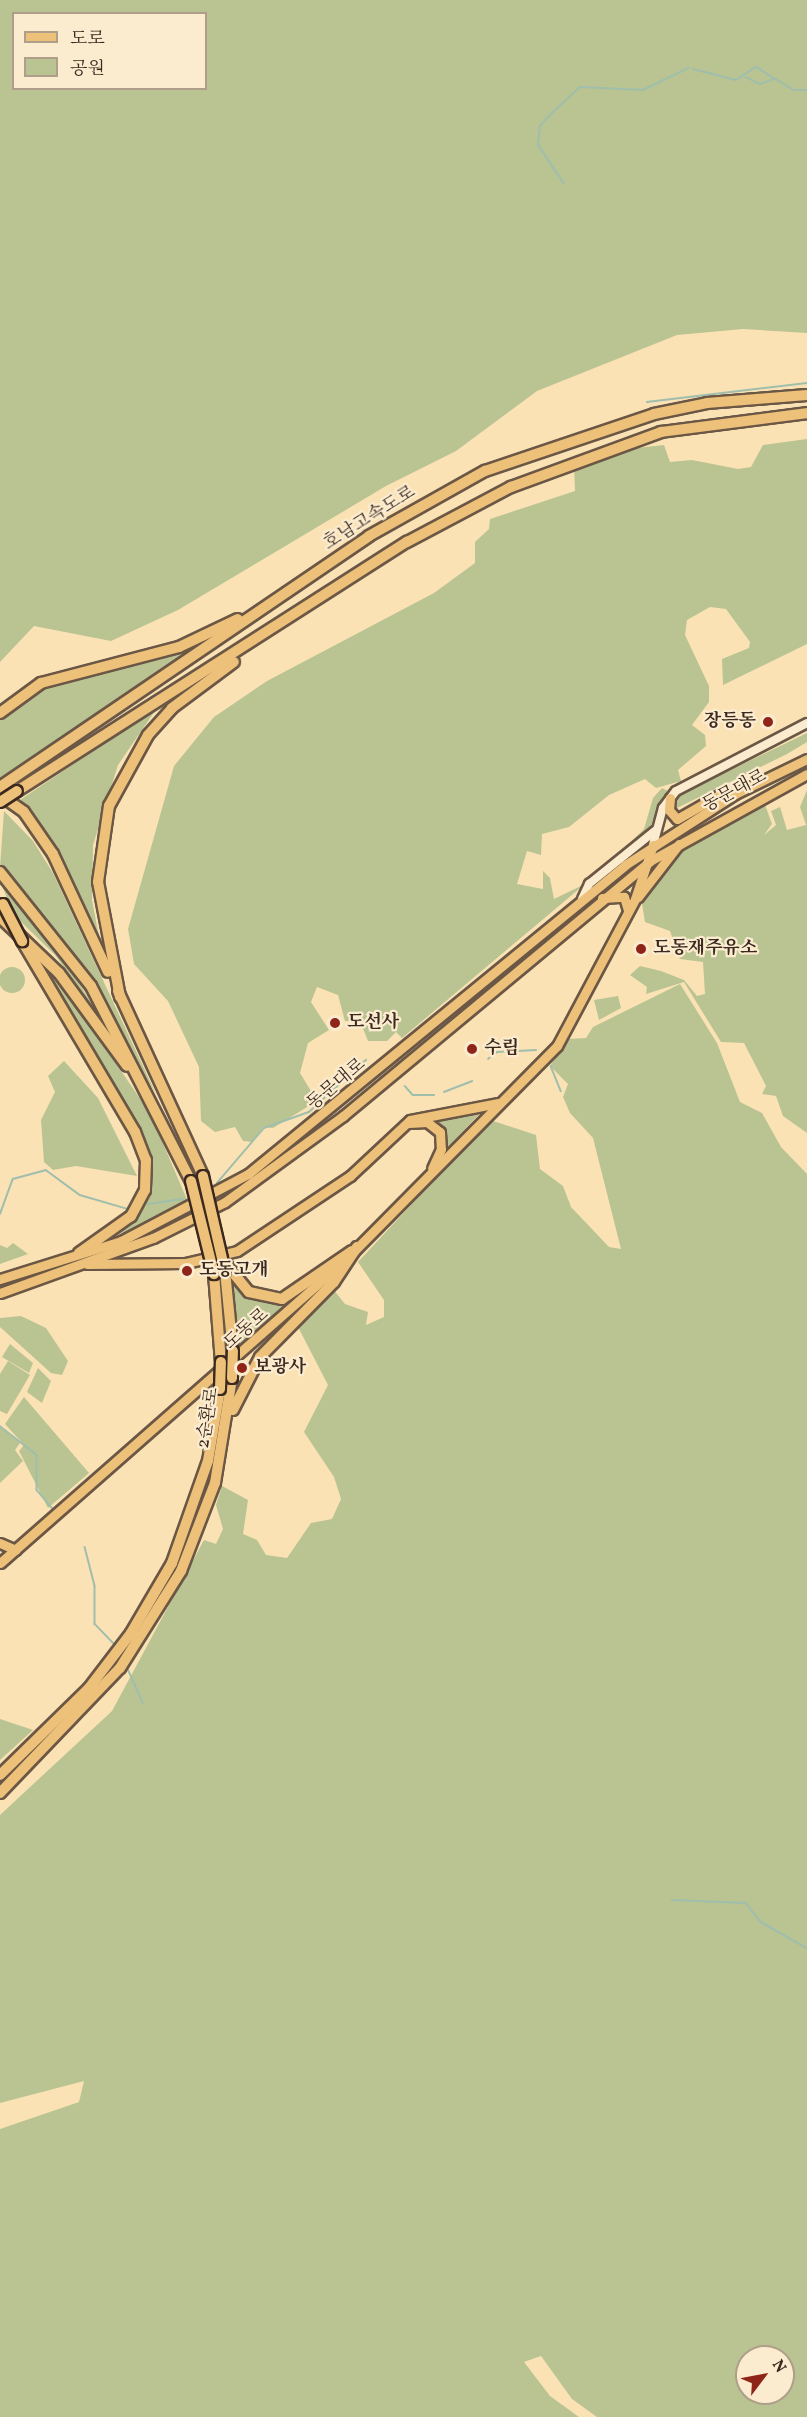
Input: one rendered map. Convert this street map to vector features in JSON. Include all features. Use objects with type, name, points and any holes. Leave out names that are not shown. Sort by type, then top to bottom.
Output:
[{"type":"highway","name":"호남고속도로","points":[[4,785],[270,603],[429,501],[541,448],[707,403],[807,395]]},
{"type":"highway","points":[[0,802],[407,542],[511,487],[601,450],[711,422],[807,413]]},
{"type":"highway","points":[[120,998],[98,882],[103,828],[131,758],[172,708],[407,542]]},
{"type":"highway","points":[[0,713],[41,682],[178,647],[270,603]]},
{"type":"highway","points":[[0,795],[24,812],[53,854],[120,998]]},
{"type":"highway","points":[[0,872],[75,962],[150,1098]]},
{"type":"highway","points":[[1,901],[22,941],[135,1132],[146,1160],[145,1190],[131,1216],[80,1258]]},
{"type":"highway","points":[[0,917],[59,974],[150,1098]]},
{"type":"highway","name":"2순환로","points":[[0,1793],[142,1638],[197,1533],[226,1429],[233,1352],[224,1270],[203,1176],[120,998]]},
{"type":"highway","name":"2순환로","points":[[0,1775],[89,1688],[131,1633],[172,1563],[208,1461],[220,1389],[224,1270],[191,1181],[150,1098]]},
{"type":"highway","points":[[224,1270],[258,1298],[282,1299],[357,1247]]},
{"type":"highway","points":[[226,1429],[250,1370],[334,1282],[357,1247]]},
{"type":"main road","name":"동문대로","points":[[0,1293],[158,1225],[268,1161],[582,899],[653,845],[735,794],[807,759]]},
{"type":"main road","name":"동문대로","points":[[0,1279],[80,1258],[172,1229],[282,1164],[599,898],[682,840],[769,792],[807,774]]},
{"type":"main road","points":[[670,798],[669,810],[677,819],[719,795],[735,794]]},
{"type":"main road","points":[[634,899],[682,840]]},
{"type":"main road","points":[[498,1103],[557,1046],[634,899],[650,861],[653,845]]},
{"type":"main road","points":[[599,898],[624,897],[628,911]]},
{"type":"main road","name":"동문대로","points":[[80,1258],[186,1263],[245,1247],[350,1176],[401,1124],[430,1113],[498,1103]]},
{"type":"main road","name":"도동로","points":[[0,1563],[309,1297],[498,1103]]},
{"type":"main road","points":[[401,1124],[428,1122],[440,1132],[441,1149],[430,1173]]},
{"type":"main road","points":[[0,1544],[16,1550]]},
{"type":"street","points":[[653,845],[670,798],[683,786],[807,723]]},
{"type":"street","points":[[769,792],[807,779]]},
{"type":"street","points":[[582,899],[589,884],[658,827]]},
{"type":"green space","points":[[0,0],[807,0],[807,333],[743,329],[677,335],[537,391],[456,451],[386,486],[178,610],[111,641],[34,626],[0,662]]},
{"type":"green space","points":[[807,439],[807,644],[723,685],[722,659],[749,648],[750,642],[726,609],[710,607],[687,620],[685,635],[709,686],[709,702],[692,725],[705,735],[706,746],[678,770],[681,781],[656,788],[645,779],[609,795],[569,827],[542,834],[541,855],[527,851],[517,884],[543,889],[543,871],[550,878],[554,899],[585,884],[402,1038],[396,1032],[387,1041],[368,1041],[360,1021],[345,1021],[338,995],[317,987],[311,1002],[329,1030],[308,1043],[300,1073],[317,1101],[273,1128],[263,1127],[253,1142],[243,1141],[235,1127],[215,1132],[201,1121],[199,1067],[168,1001],[134,964],[128,929],[174,766],[214,717],[267,681],[434,593],[475,563],[475,542],[489,529],[490,519],[575,491],[574,465],[619,450],[664,445],[670,462],[692,460],[738,469],[751,467],[763,445]]},
{"type":"green space","points":[[211,637],[0,778],[0,719],[17,701],[45,685]]},
{"type":"green space","points":[[157,708],[118,765],[93,845],[92,900],[101,947],[41,824],[20,800]]},
{"type":"green space","points":[[807,733],[807,742],[787,754],[677,808],[676,799],[685,792]]},
{"type":"green space","points":[[662,788],[668,791],[645,838],[600,872],[644,829],[653,798]]},
{"type":"green space","points":[[807,790],[807,1133],[783,1116],[776,1096],[762,1094],[766,1086],[744,1043],[721,1042],[684,982],[646,994],[647,987],[630,975],[640,966],[661,971],[684,980],[697,996],[705,994],[703,962],[680,959],[670,931],[645,922],[642,904],[659,874],[685,845],[764,802],[772,824],[764,835],[776,825],[771,811],[780,807],[787,830],[806,825],[800,807]]},
{"type":"green space","points":[[4,811],[33,841],[53,873],[156,1094],[84,971],[0,867]]},
{"type":"green space","points":[[0,881],[45,930],[107,1027],[55,955],[14,915]]},
{"type":"green space","points":[[29,946],[48,965],[150,1113],[188,1202],[120,1234],[136,1219],[148,1192],[147,1161]]},
{"type":"green space","points":[[12,967],[21,971],[25,980],[21,989],[12,993],[3,989],[-1,980],[3,971]]},
{"type":"green space","points":[[680,984],[717,1043],[740,1102],[762,1113],[781,1147],[807,1174],[807,2417],[597,2417],[572,2399],[541,2356],[524,2362],[550,2396],[579,2417],[0,2417],[0,2129],[79,2102],[84,2081],[0,2103],[0,1815],[112,1711],[204,1540],[216,1544],[223,1529],[216,1505],[222,1486],[248,1500],[243,1534],[257,1540],[266,1555],[287,1558],[311,1523],[332,1519],[341,1499],[334,1477],[304,1432],[328,1385],[297,1325],[333,1289],[345,1304],[368,1312],[366,1325],[384,1317],[384,1300],[358,1262],[490,1120],[536,1135],[540,1169],[563,1186],[571,1207],[609,1247],[621,1249],[593,1138],[570,1113],[563,1097],[568,1084],[550,1066],[568,1039],[586,1038],[593,1027]]},
{"type":"green space","points":[[618,996],[621,1008],[599,1020],[594,1000]]},
{"type":"green space","points":[[64,1061],[98,1098],[137,1176],[76,1166],[53,1170],[44,1162],[41,1120],[55,1092],[48,1076]]},
{"type":"green space","points":[[481,1109],[482,1111],[446,1149],[444,1131],[430,1116]]},
{"type":"green space","points":[[13,1243],[28,1254],[0,1264],[0,1245],[7,1248]]},
{"type":"green space","points":[[232,1283],[262,1301],[295,1298],[236,1349]]},
{"type":"green space","points":[[21,1316],[46,1328],[68,1361],[62,1375],[51,1373],[0,1327],[0,1318]]},
{"type":"green space","points":[[10,1344],[33,1363],[29,1373],[2,1357]]},
{"type":"green space","points":[[8,1361],[30,1375],[7,1414],[0,1411],[0,1374]]},
{"type":"green space","points":[[38,1368],[51,1381],[42,1403],[27,1392]]},
{"type":"green space","points":[[24,1397],[89,1473],[48,1508],[19,1451],[24,1445],[5,1424]]},
{"type":"green space","points":[[0,1426],[20,1443],[15,1450],[23,1461],[0,1483]]},
{"type":"green space","points":[[0,1719],[33,1730],[0,1760]]},
{"type":"waterway","points":[[693,69],[736,80],[756,67],[794,90],[807,90]]},
{"type":"waterway","points":[[564,184],[538,145],[540,126],[580,87],[643,90],[689,68]]},
{"type":"waterway","points":[[746,77],[760,84],[774,79]]},
{"type":"waterway","points":[[647,402],[807,383]]},
{"type":"waterway","points":[[488,1059],[497,1052],[536,1050]]},
{"type":"waterway","points":[[217,1183],[264,1128],[309,1112],[366,1060]]},
{"type":"waterway","points":[[551,1066],[561,1091]]},
{"type":"waterway","points":[[444,1092],[472,1081]]},
{"type":"waterway","points":[[405,1086],[413,1095],[434,1095]]},
{"type":"waterway","points":[[0,1214],[13,1179],[46,1170],[80,1195],[128,1209]]},
{"type":"waterway","points":[[148,1204],[183,1199]]},
{"type":"waterway","points":[[0,1426],[37,1455],[37,1490],[53,1509]]},
{"type":"waterway","points":[[85,1547],[95,1586],[95,1624],[114,1644]]},
{"type":"waterway","points":[[128,1669],[143,1703]]},
{"type":"waterway","points":[[672,1900],[746,1903],[761,1922],[807,1948]]},
{"type":"place","name":"장등동","points":[[768,722]]},
{"type":"place","name":"도동재주유소","points":[[641,949]]},
{"type":"place","name":"도선사","points":[[335,1023]]},
{"type":"place","name":"수림","points":[[472,1049]]},
{"type":"place","name":"도동고개","points":[[187,1271]]},
{"type":"place","name":"보광사","points":[[242,1368]]}]
